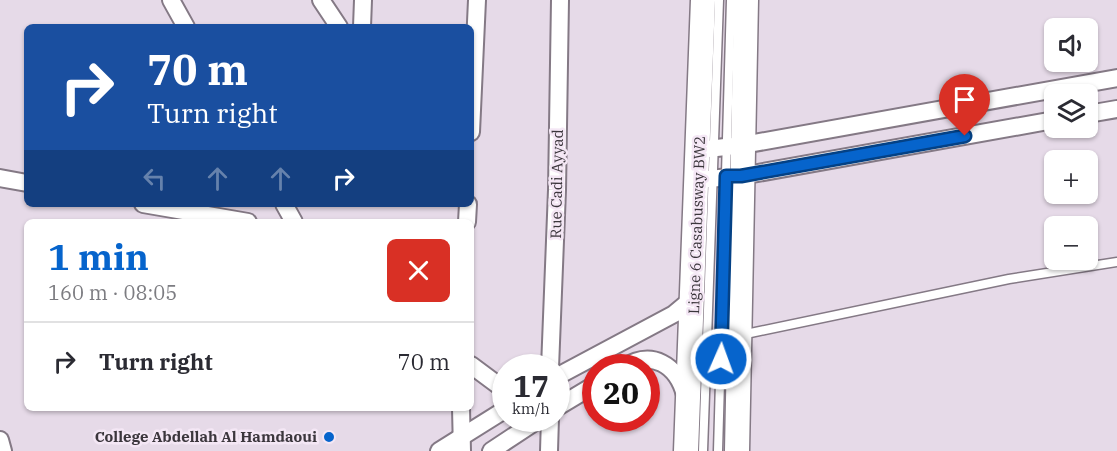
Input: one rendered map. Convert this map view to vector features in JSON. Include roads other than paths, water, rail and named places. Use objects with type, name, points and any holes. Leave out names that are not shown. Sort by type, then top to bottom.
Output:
[{"type":"main road","points":[[686,451],[692,298],[719,178],[720,148],[703,0]]},
{"type":"main road","points":[[737,451],[740,335],[719,178],[720,148],[746,0]]},
{"type":"street","points":[[171,0],[184,24]]},
{"type":"street","points":[[321,0],[337,24]]},
{"type":"street","points":[[362,24],[363,0]]},
{"type":"street","points":[[474,37],[477,0]]},
{"type":"street","name":"Rue Cadi Ayyad","points":[[551,354],[557,190],[560,0]]},
{"type":"street","points":[[720,148],[1117,78]]},
{"type":"street","points":[[1098,112],[1117,109]]},
{"type":"street","points":[[719,178],[1044,122]]},
{"type":"street","points":[[0,178],[24,182]]},
{"type":"street","points":[[161,207],[231,219]]},
{"type":"street","points":[[570,370],[674,314],[692,298]]},
{"type":"street","points":[[660,363],[664,363],[681,380],[687,402]]},
{"type":"street","points":[[474,367],[492,381]]},
{"type":"street","points":[[461,411],[462,444]]},
{"type":"street","points":[[439,451],[462,444],[492,420]]},
{"type":"street","points":[[491,451],[520,432]]},
{"type":"street","points":[[549,451],[550,432]]},
{"type":"street","points":[[0,440],[3,451]]},
{"type":"lane","name":"Ligne 6 Casabusway BW2","points":[[719,0],[720,148]]},
{"type":"lane","name":"Ligne 6 Casabusway BW2","points":[[720,148],[731,0]]},
{"type":"lane","name":"Ligne 6 Casabusway BW2","points":[[703,451],[719,178]]},
{"type":"lane","name":"Ligne 6 Casabusway BW2","points":[[718,451],[719,178]]},
{"type":"lane","points":[[740,335],[1009,279],[1117,262]]},
{"type":"place","name":"College Abdellah Al Hamdaoui","points":[[329,437]]}]
